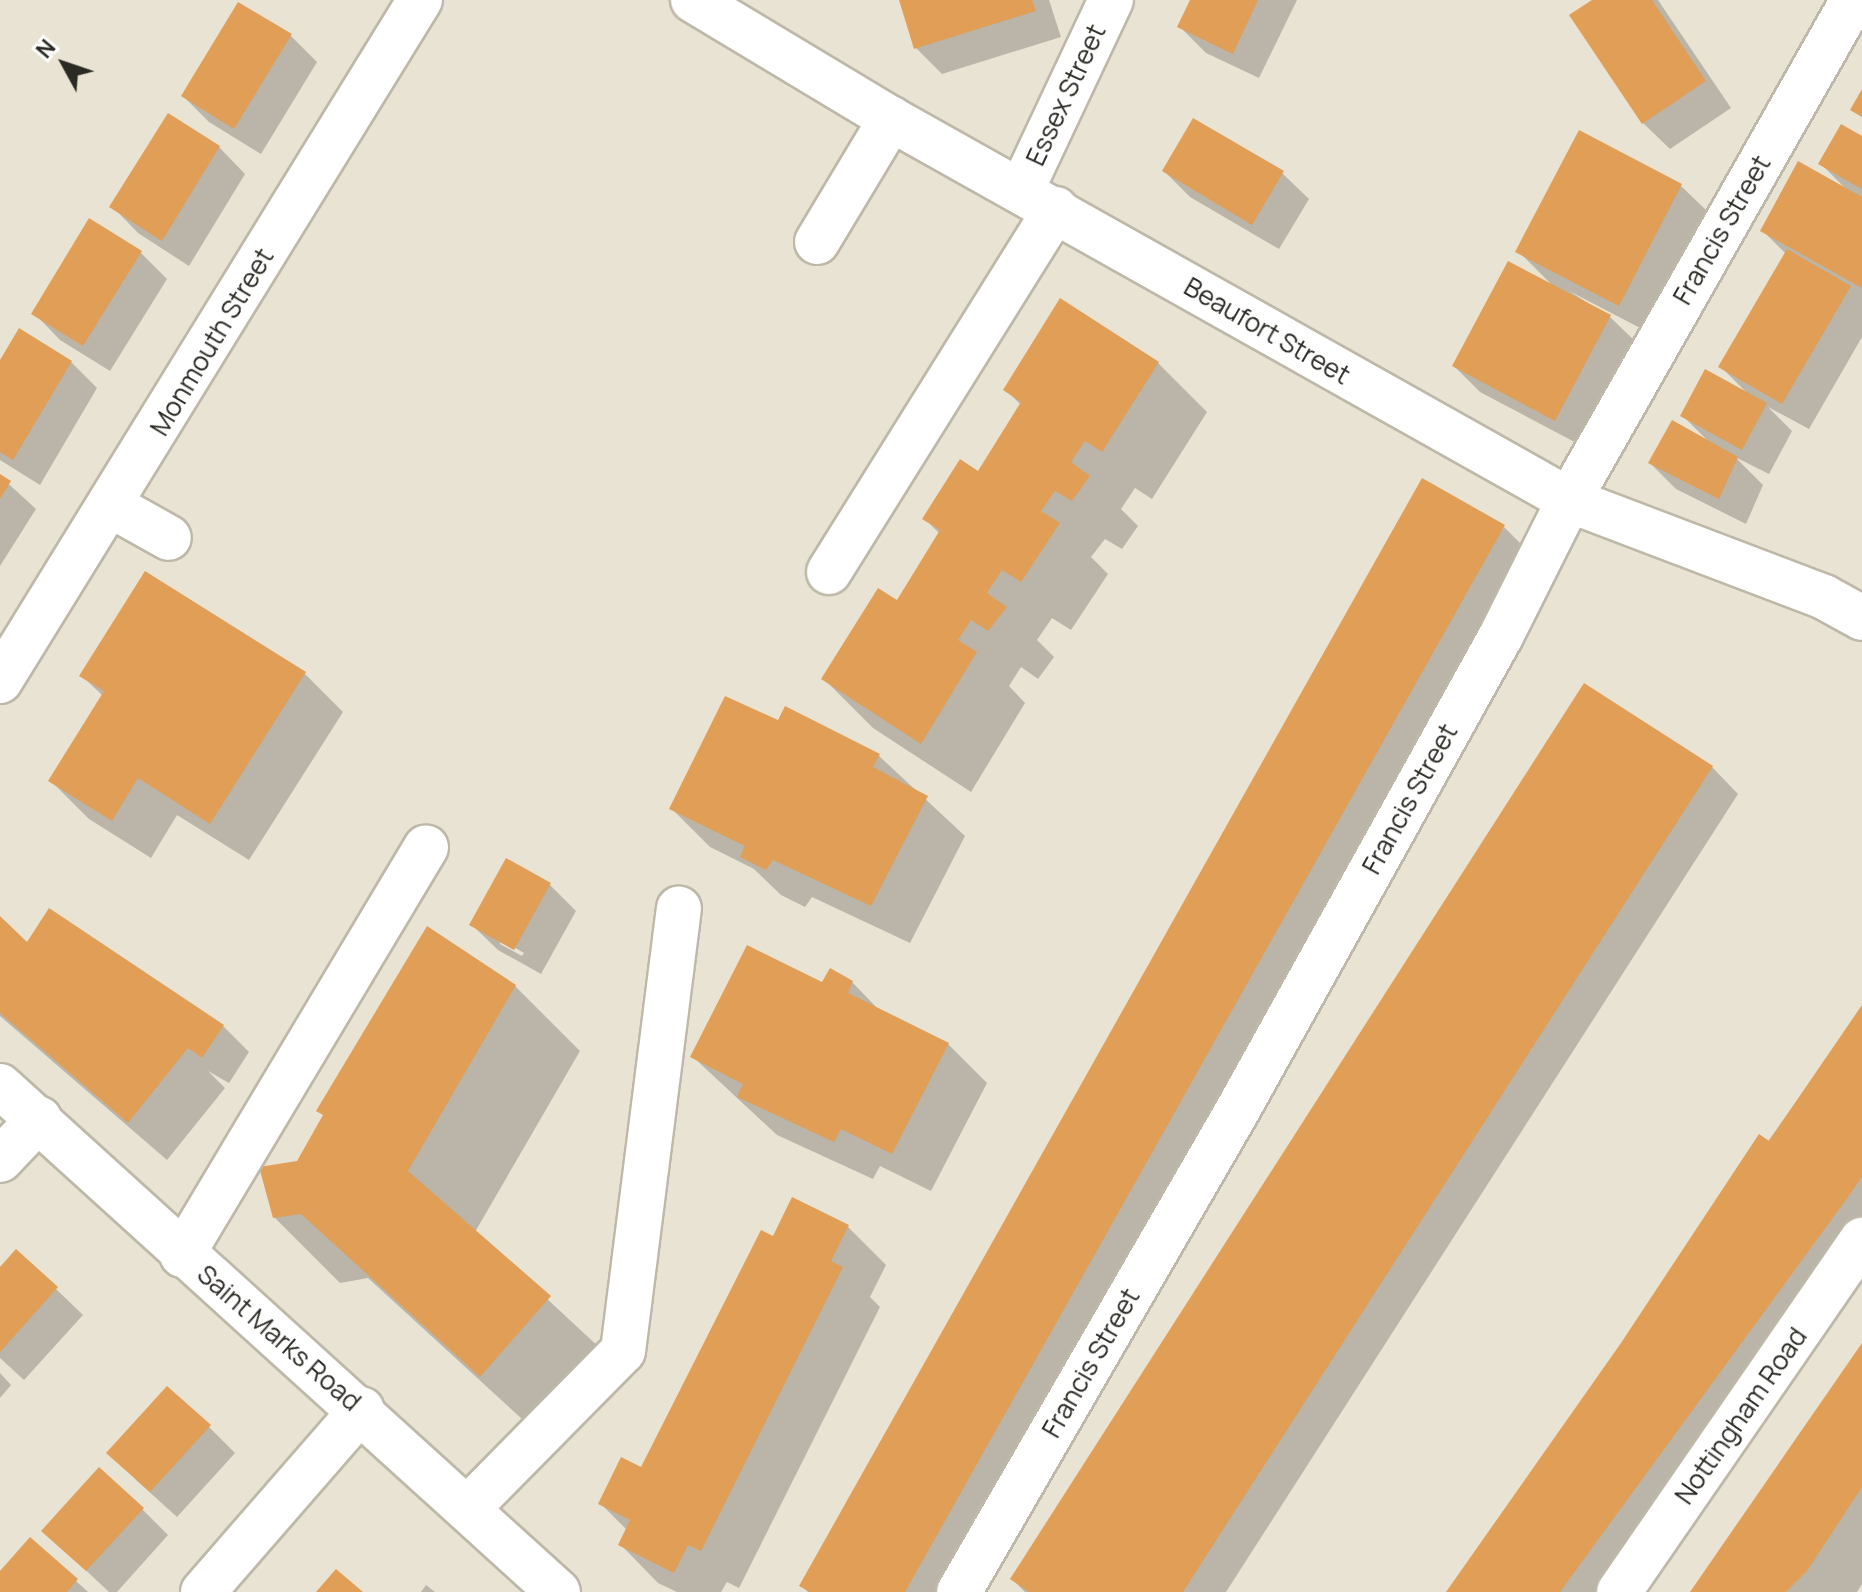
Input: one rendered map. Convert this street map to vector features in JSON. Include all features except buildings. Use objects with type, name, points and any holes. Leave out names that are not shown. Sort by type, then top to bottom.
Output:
[{"type":"street","name":"Monmouth Street","points":[[0,681],[112,506],[420,0]]},
{"type":"street","name":"Beaufort Street","points":[[693,0],[891,119],[1039,199],[1569,500],[1824,597],[1862,618]]},
{"type":"street","name":"Essex Street","points":[[829,572],[1039,199],[1111,0]]},
{"type":"street","name":"Francis Street","points":[[959,1592],[1266,1058],[1501,636],[1569,500],[1853,0]]},
{"type":"street","points":[[817,242],[891,119]]},
{"type":"street","points":[[112,506],[169,538]]},
{"type":"street","points":[[182,1255],[426,848]]},
{"type":"street","points":[[467,1509],[623,1351],[679,909]]},
{"type":"street","name":"Saint Marks Road","points":[[0,1086],[182,1255],[362,1409],[558,1592]]},
{"type":"street","points":[[0,1160],[39,1119]]},
{"type":"street","name":"Nottingham Road","points":[[1619,1592],[1862,1240]]},
{"type":"street","points":[[203,1592],[362,1409]]}]
